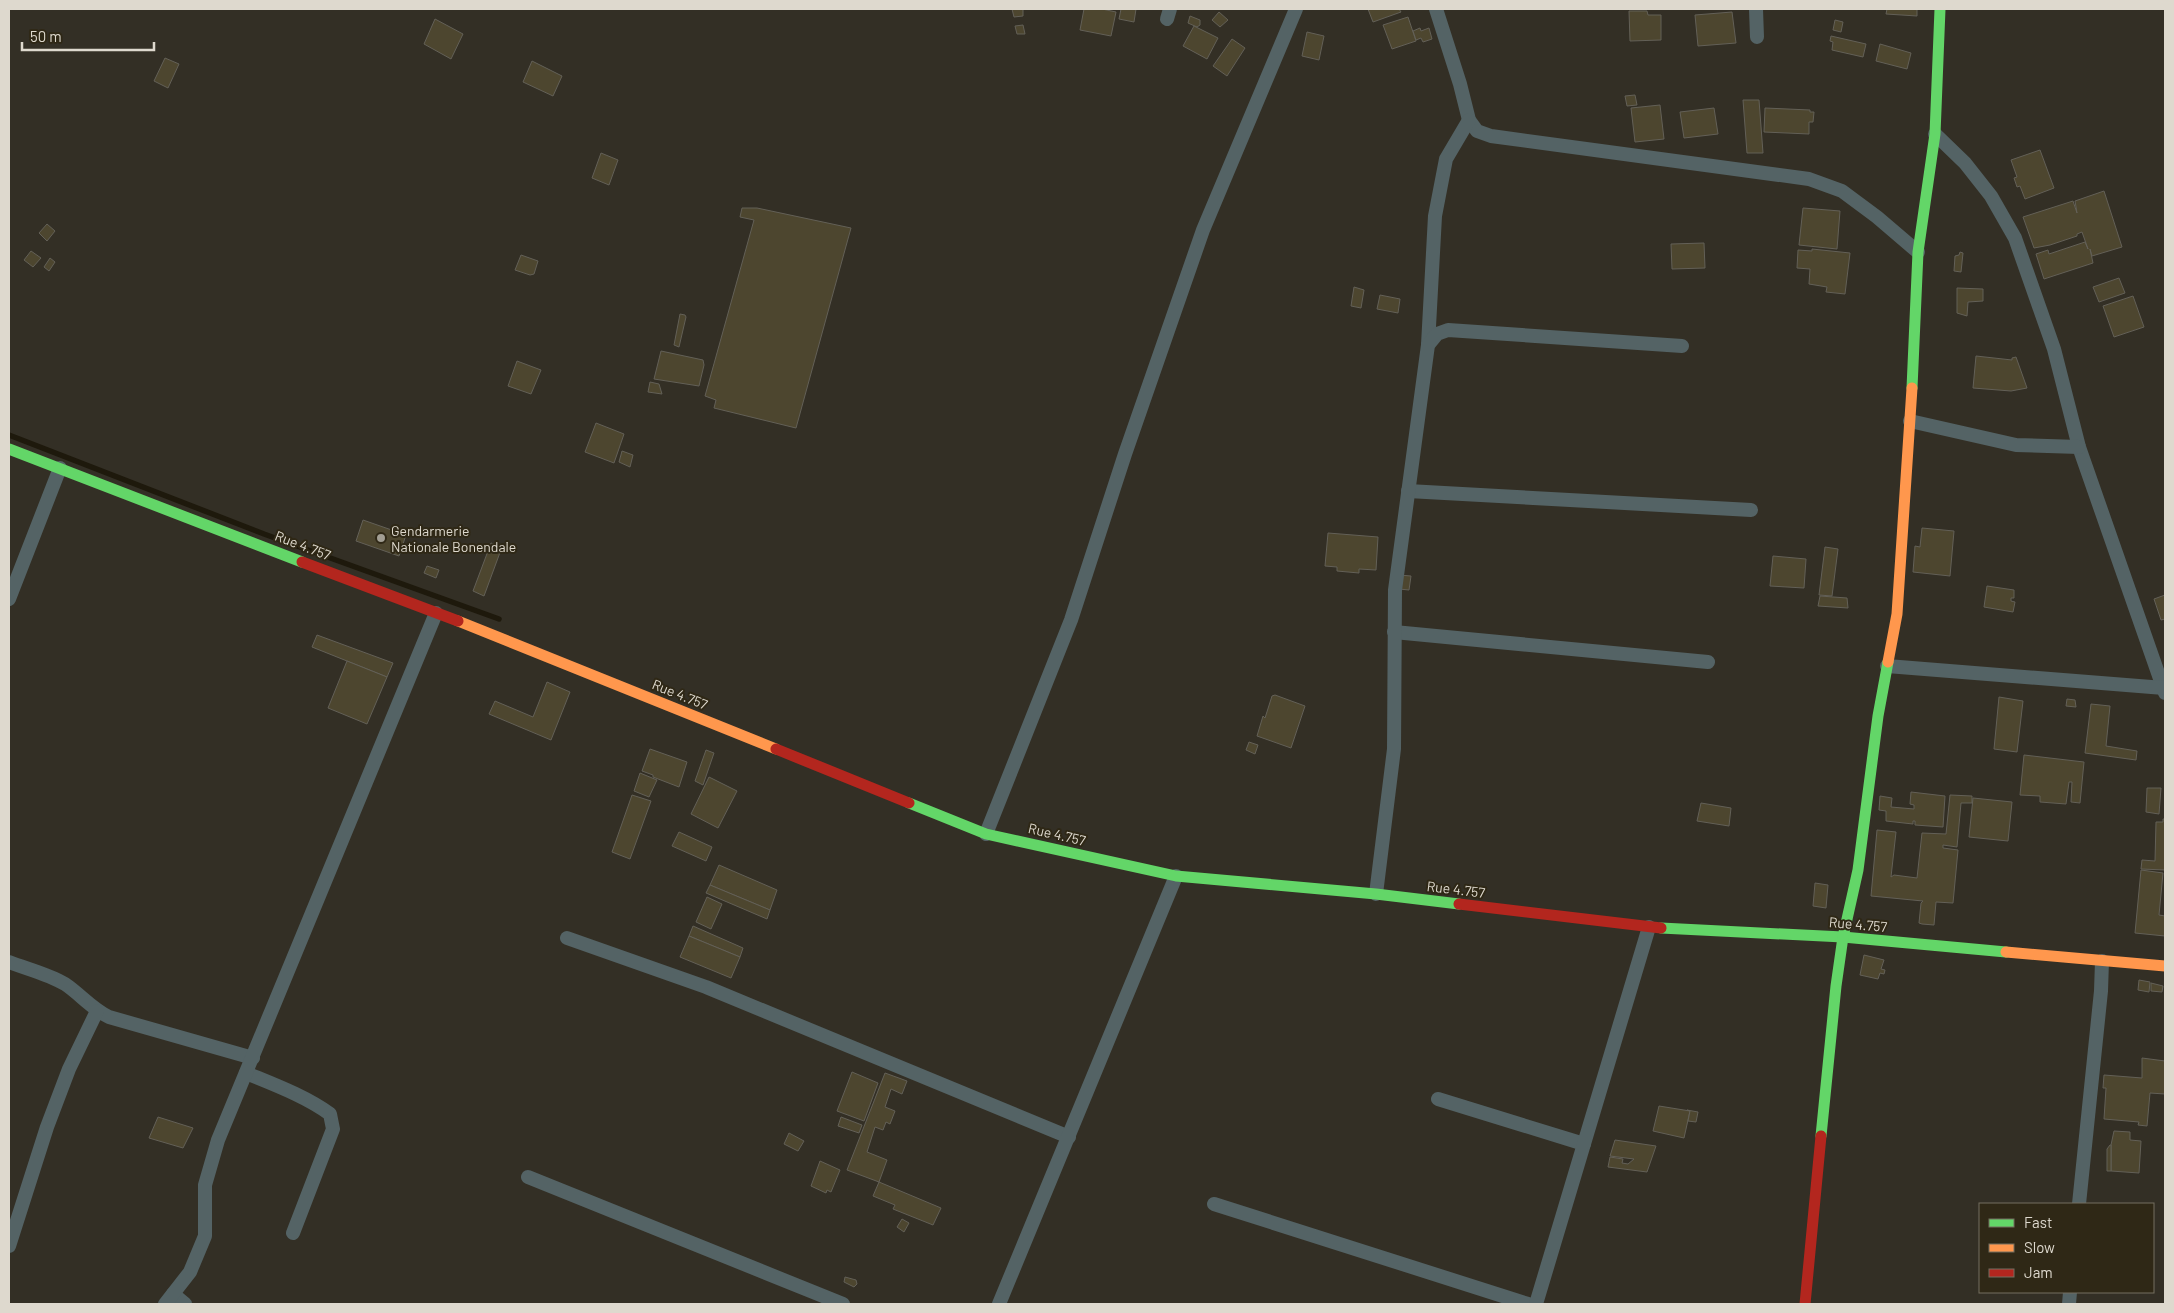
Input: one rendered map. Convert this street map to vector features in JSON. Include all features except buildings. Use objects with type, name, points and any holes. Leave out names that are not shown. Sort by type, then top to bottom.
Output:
[{"type":"street","points":[[986,834],[1071,620],[1125,454],[1203,230],[1296,9]]},
{"type":"street","points":[[1436,9],[1460,84],[1469,120],[1477,131],[1491,136],[1809,179],[1842,192],[1877,217],[1918,252]]},
{"type":"street","points":[[1756,9],[1757,37]]},
{"type":"street","points":[[1805,1304],[1836,986],[1843,937],[1858,870],[1878,716],[1897,614],[1903,499],[1910,421],[1918,252],[1935,134],[1940,9]]},
{"type":"street","points":[[1376,894],[1394,749],[1395,590],[1428,345],[1436,216],[1446,159],[1469,120]]},
{"type":"street","points":[[1887,666],[2164,691],[2080,447],[2054,349],[2015,238],[1991,196],[1966,163],[1935,134]]},
{"type":"street","points":[[1428,345],[1437,334],[1448,330],[1682,346]]},
{"type":"street","points":[[1910,421],[2016,444],[2080,447]]},
{"type":"street","name":"Rue 4.757","points":[[9,449],[436,613],[986,834],[1176,876],[1376,894],[1648,927],[1843,937],[2165,966]]},
{"type":"street","points":[[9,599],[60,468]]},
{"type":"street","points":[[1408,491],[1751,510]]},
{"type":"street","points":[[185,1304],[169,1299],[190,1272],[205,1236],[205,1184],[218,1140],[436,613]]},
{"type":"street","points":[[1394,632],[1708,662]]},
{"type":"street","points":[[999,1304],[1176,876]]},
{"type":"street","points":[[1536,1304],[1648,927]]},
{"type":"street","points":[[567,938],[706,987],[1069,1138]]},
{"type":"street","points":[[2079,1203],[2101,991],[2102,961]]},
{"type":"street","points":[[9,962],[62,982],[83,996],[97,1011],[109,1017],[253,1058]]},
{"type":"street","points":[[9,1246],[46,1127],[69,1069],[97,1011]]},
{"type":"street","points":[[246,1073],[295,1093],[330,1114],[333,1129],[293,1233]]},
{"type":"street","points":[[1438,1099],[1584,1144]]},
{"type":"street","points":[[528,1177],[843,1304]]},
{"type":"street","points":[[1214,1204],[1528,1304]]},
{"type":"waterway","points":[[9,435],[264,534],[499,619]]},
{"type":"traffic: fast","points":[[1912,388],[1918,252],[1935,134],[1940,9]]},
{"type":"traffic: fast","points":[[9,449],[302,562]]},
{"type":"traffic: fast","points":[[1821,1136],[1836,986],[1843,937],[1858,870],[1878,716],[1888,662]]},
{"type":"traffic: fast","points":[[909,803],[986,834],[1176,876],[1376,894],[1459,904]]},
{"type":"traffic: fast","points":[[1661,928],[1843,937],[2006,952]]},
{"type":"traffic: slow","points":[[1888,662],[1897,614],[1912,388]]},
{"type":"traffic: slow","points":[[458,621],[776,749]]},
{"type":"traffic: slow","points":[[2006,952],[2165,966]]},
{"type":"traffic: jam","points":[[302,562],[458,621]]},
{"type":"traffic: jam","points":[[776,749],[909,803]]},
{"type":"traffic: jam","points":[[1459,904],[1661,928]]},
{"type":"traffic: jam","points":[[1805,1304],[1821,1136]]},
{"type":"place","name":"Gendarmerie Nationale Bonendale","points":[[381,538]]}]
